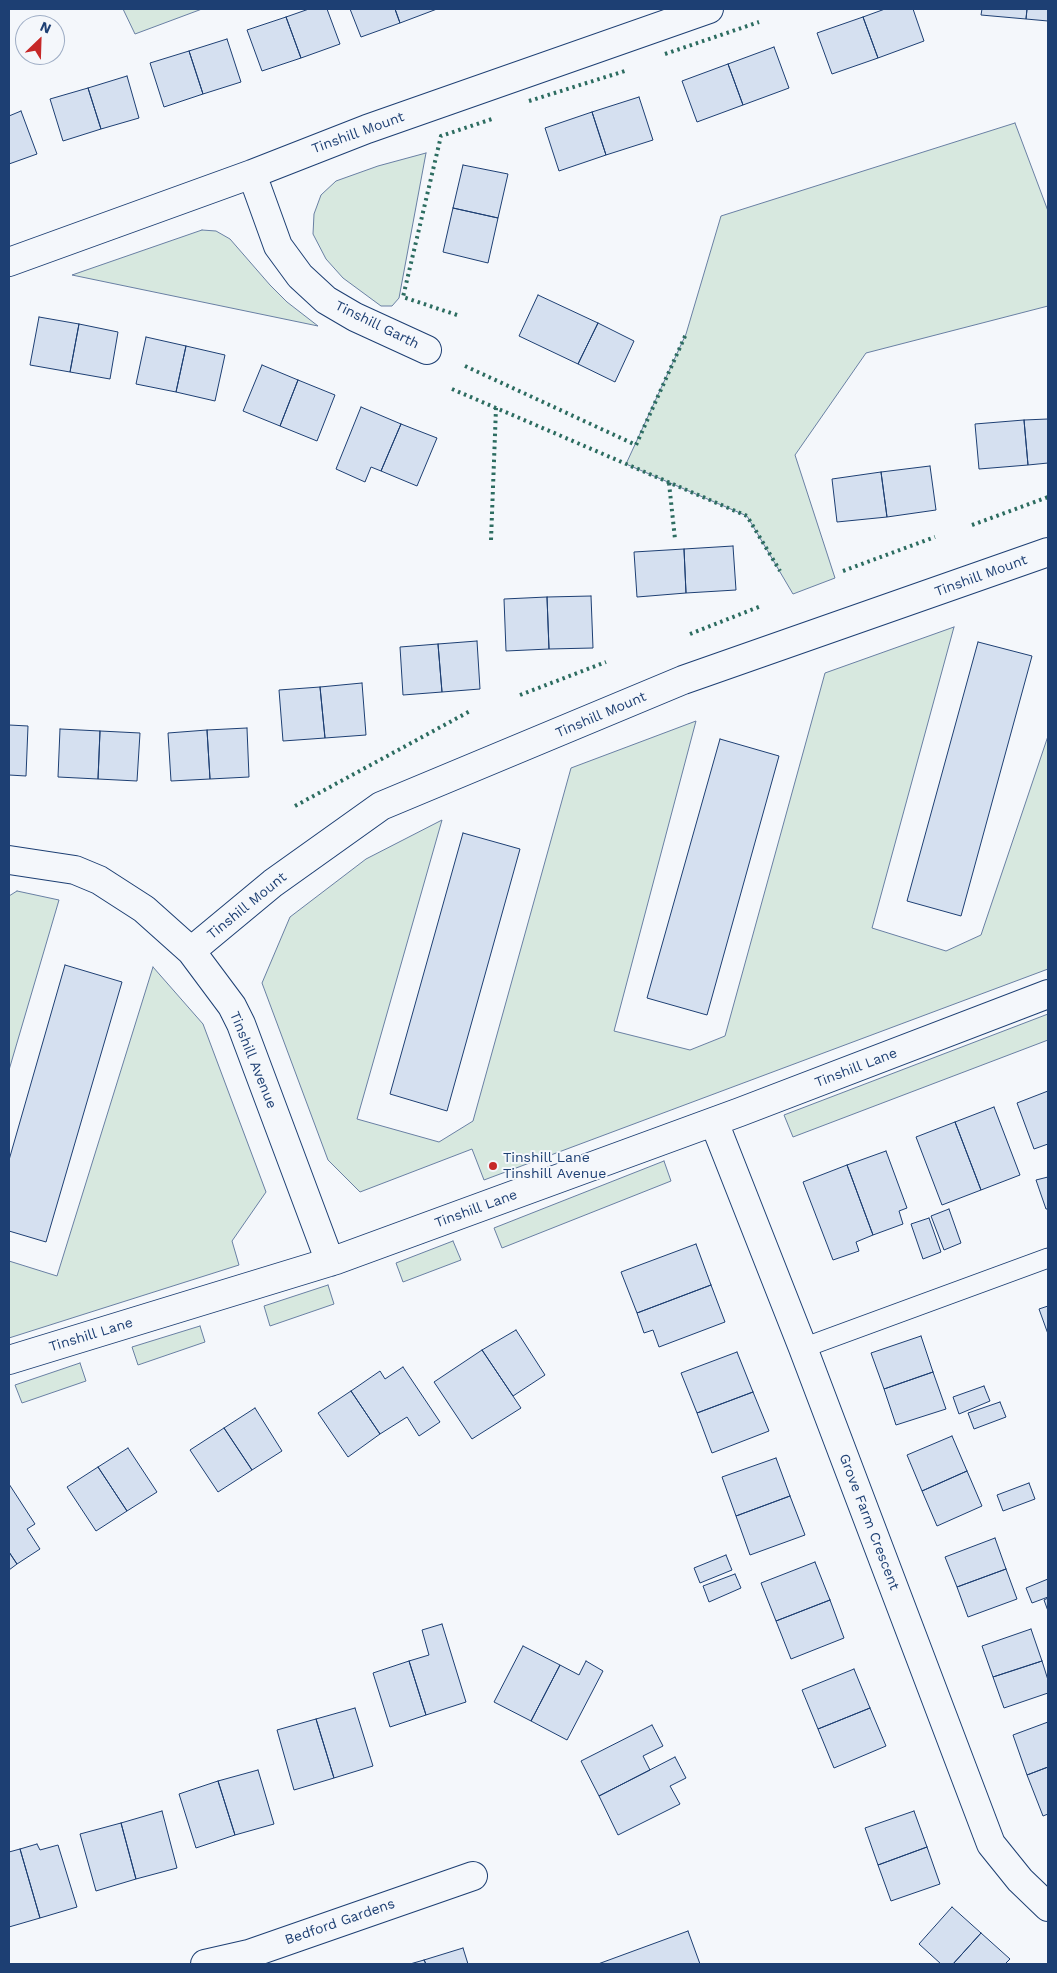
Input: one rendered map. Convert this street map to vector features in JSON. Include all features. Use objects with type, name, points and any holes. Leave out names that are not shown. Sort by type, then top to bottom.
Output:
[{"type":"street","name":"Tinshill Mount","points":[[9,262],[252,174],[367,129],[709,9]]},
{"type":"street","name":"Tinshill Garth","points":[[252,174],[278,246],[300,276],[326,300],[355,317],[427,350]]},
{"type":"street","name":"Tinshill Mount","points":[[191,951],[274,882],[381,806],[683,680],[1048,552]]},
{"type":"street","name":"Tinshill Avenue","points":[[9,860],[75,870],[99,880],[144,909],[191,951],[232,1006],[241,1024],[330,1262]]},
{"type":"street","name":"Tinshill Lane","points":[[9,1360],[330,1262],[714,1122],[1048,994]]},
{"type":"street","name":"Grove Farm Crescent","points":[[714,1122],[991,1844],[1020,1880],[1048,1907]]},
{"type":"street","name":"Bedford Gardens","points":[[205,1964],[251,1959],[474,1876]]},
{"type":"lane","points":[[802,1348],[1048,1258]]},
{"type":"shaded area","points":[[123,9],[202,9],[135,34]]},
{"type":"shaded area","points":[[1015,123],[1048,211],[1048,306],[866,353],[795,455],[835,578],[793,594],[747,516],[626,464],[686,334],[721,216]]},
{"type":"shaded area","points":[[426,153],[399,298],[392,306],[381,306],[343,278],[326,259],[313,234],[314,214],[321,195],[336,181],[378,166]]},
{"type":"shaded area","points":[[202,230],[216,231],[230,239],[287,302],[318,326],[72,275]]},
{"type":"shaded area","points":[[954,627],[872,928],[946,951],[981,935],[1048,736],[1048,969],[484,1180],[472,1149],[360,1192],[328,1160],[262,983],[290,917],[366,859],[442,820],[357,1119],[439,1142],[473,1121],[571,768],[696,721],[614,1031],[690,1050],[725,1036],[825,673]]},
{"type":"shaded area","points":[[17,891],[59,900],[9,1070],[9,896]]},
{"type":"shaded area","points":[[153,967],[203,1024],[266,1192],[232,1241],[239,1265],[9,1338],[9,1261],[57,1276]]},
{"type":"shaded area","points":[[1048,1014],[1048,1040],[793,1137],[784,1115]]},
{"type":"shaded area","points":[[664,1161],[671,1181],[502,1248],[494,1228]]},
{"type":"shaded area","points":[[453,1241],[461,1260],[403,1282],[396,1263]]},
{"type":"shaded area","points":[[328,1285],[334,1304],[270,1326],[264,1306]]},
{"type":"shaded area","points":[[200,1326],[205,1342],[138,1365],[132,1347]]},
{"type":"shaded area","points":[[80,1363],[86,1381],[22,1403],[15,1385]]},
{"type":"building","points":[[309,9],[327,9],[340,44],[301,58],[286,17]]},
{"type":"building","points":[[350,9],[395,9],[400,23],[361,37]]},
{"type":"building","points":[[395,9],[437,9],[400,23]]},
{"type":"building","points":[[885,9],[913,9],[924,41],[878,58],[863,17]]},
{"type":"building","points":[[982,9],[1027,9],[1026,19],[981,15]]},
{"type":"building","points":[[1027,9],[1048,9],[1048,21],[1026,19]]},
{"type":"building","points":[[286,17],[301,58],[262,71],[247,30]]},
{"type":"building","points":[[863,17],[878,58],[832,74],[817,33]]},
{"type":"building","points":[[227,39],[241,82],[203,94],[189,51]]},
{"type":"building","points":[[774,47],[789,88],[743,105],[728,64]]},
{"type":"building","points":[[189,51],[203,94],[164,107],[150,63]]},
{"type":"building","points":[[728,64],[743,105],[697,122],[682,81]]},
{"type":"building","points":[[127,76],[139,118],[101,129],[88,88]]},
{"type":"building","points":[[88,88],[101,129],[63,141],[50,99]]},
{"type":"building","points":[[639,97],[653,140],[606,155],[592,112]]},
{"type":"building","points":[[21,111],[37,154],[9,164],[9,116]]},
{"type":"building","points":[[592,112],[606,155],[559,171],[545,128]]},
{"type":"building","points":[[463,165],[508,174],[498,218],[453,208]]},
{"type":"building","points":[[453,208],[498,218],[488,263],[443,252]]},
{"type":"building","points":[[538,295],[598,323],[578,364],[519,336]]},
{"type":"building","points":[[39,317],[79,324],[70,372],[30,365]]},
{"type":"building","points":[[598,323],[634,341],[615,382],[578,364]]},
{"type":"building","points":[[79,324],[118,332],[110,379],[70,372]]},
{"type":"building","points":[[146,337],[186,346],[176,392],[136,384]]},
{"type":"building","points":[[186,346],[225,355],[215,401],[176,392]]},
{"type":"building","points":[[262,365],[298,380],[280,426],[243,411]]},
{"type":"building","points":[[298,380],[335,395],[317,441],[280,426]]},
{"type":"building","points":[[361,407],[401,424],[381,471],[371,467],[365,482],[336,469]]},
{"type":"building","points":[[1048,419],[1048,463],[1028,465],[1024,420]]},
{"type":"building","points":[[1024,420],[1028,465],[979,469],[975,424]]},
{"type":"building","points":[[401,424],[437,438],[417,486],[381,471]]},
{"type":"building","points":[[930,466],[936,510],[887,517],[881,472]]},
{"type":"building","points":[[881,472],[887,517],[837,522],[832,479]]},
{"type":"building","points":[[733,546],[736,590],[686,593],[684,549]]},
{"type":"building","points":[[684,549],[686,593],[637,597],[634,552]]},
{"type":"building","points":[[591,596],[593,648],[549,649],[547,597]]},
{"type":"building","points":[[547,597],[549,649],[506,651],[504,599]]},
{"type":"building","points":[[477,641],[480,689],[442,692],[438,644]]},
{"type":"building","points":[[978,642],[1032,656],[961,916],[907,901]]},
{"type":"building","points":[[438,644],[442,692],[403,695],[400,647]]},
{"type":"building","points":[[362,683],[366,735],[325,738],[320,687]]},
{"type":"building","points":[[320,687],[325,738],[283,741],[279,690]]},
{"type":"building","points":[[9,725],[28,726],[26,776],[9,775]]},
{"type":"building","points":[[247,728],[249,777],[210,779],[207,730]]},
{"type":"building","points":[[60,729],[100,731],[98,779],[58,777]]},
{"type":"building","points":[[207,730],[210,779],[171,781],[168,733]]},
{"type":"building","points":[[100,731],[140,733],[137,781],[98,779]]},
{"type":"building","points":[[720,739],[779,756],[707,1015],[647,998]]},
{"type":"building","points":[[463,833],[520,849],[447,1111],[390,1094]]},
{"type":"building","points":[[65,965],[122,982],[46,1242],[9,1231],[9,1160]]},
{"type":"building","points":[[1048,1091],[1048,1144],[1034,1149],[1017,1103]]},
{"type":"building","points":[[994,1107],[1020,1175],[981,1190],[955,1122]]},
{"type":"building","points":[[955,1122],[981,1190],[942,1205],[916,1137]]},
{"type":"building","points":[[886,1151],[907,1208],[899,1211],[903,1224],[873,1235],[847,1165]]},
{"type":"building","points":[[847,1165],[873,1235],[856,1242],[859,1251],[833,1260],[803,1182]]},
{"type":"building","points":[[1048,1177],[1048,1209],[1046,1209],[1036,1180]]},
{"type":"building","points":[[949,1209],[961,1243],[944,1250],[931,1216]]},
{"type":"building","points":[[929,1218],[941,1252],[923,1259],[911,1224]]},
{"type":"building","points":[[696,1244],[711,1285],[637,1313],[621,1272]]},
{"type":"building","points":[[711,1285],[725,1322],[659,1347],[653,1330],[644,1333],[637,1313]]},
{"type":"building","points":[[1048,1306],[1048,1334],[1039,1309]]},
{"type":"building","points":[[516,1330],[545,1375],[513,1396],[482,1350]]},
{"type":"building","points":[[921,1336],[933,1372],[884,1389],[871,1353]]},
{"type":"building","points":[[482,1350],[521,1408],[472,1439],[434,1382]]},
{"type":"building","points":[[737,1352],[753,1392],[697,1413],[681,1373]]},
{"type":"building","points":[[403,1367],[440,1422],[419,1436],[407,1417],[380,1434],[351,1391],[380,1371],[385,1379]]},
{"type":"building","points":[[933,1372],[946,1409],[896,1425],[884,1389]]},
{"type":"building","points":[[984,1386],[990,1401],[959,1414],[953,1397]]},
{"type":"building","points":[[351,1391],[380,1434],[348,1457],[318,1413]]},
{"type":"building","points":[[753,1392],[769,1431],[712,1453],[697,1413]]},
{"type":"building","points":[[1000,1402],[1006,1417],[974,1429],[968,1413]]},
{"type":"building","points":[[255,1408],[282,1451],[252,1470],[224,1428]]},
{"type":"building","points":[[224,1428],[252,1470],[218,1492],[190,1450]]},
{"type":"building","points":[[952,1436],[967,1471],[922,1491],[907,1455]]},
{"type":"building","points":[[128,1448],[157,1492],[127,1511],[98,1467]]},
{"type":"building","points":[[776,1458],[790,1496],[736,1516],[722,1477]]},
{"type":"building","points":[[98,1467],[127,1511],[96,1531],[67,1487]]},
{"type":"building","points":[[967,1471],[982,1506],[937,1526],[922,1491]]},
{"type":"building","points":[[1029,1483],[1035,1499],[1003,1511],[997,1495]]},
{"type":"building","points":[[9,1484],[35,1524],[27,1529],[40,1549],[17,1564],[9,1552]]},
{"type":"building","points":[[790,1496],[805,1535],[750,1555],[736,1516]]},
{"type":"building","points":[[995,1538],[1006,1569],[957,1587],[945,1557]]},
{"type":"building","points":[[9,1552],[17,1564],[9,1570]]},
{"type":"building","points":[[726,1555],[732,1570],[700,1583],[694,1568]]},
{"type":"building","points":[[815,1562],[830,1600],[776,1621],[761,1583]]},
{"type":"building","points":[[1006,1569],[1017,1599],[968,1617],[957,1587]]},
{"type":"building","points":[[735,1574],[741,1588],[709,1602],[703,1586]]},
{"type":"building","points":[[1048,1579],[1048,1597],[1032,1603],[1026,1588]]},
{"type":"building","points":[[1048,1598],[1048,1611],[1044,1600]]},
{"type":"building","points":[[830,1600],[844,1638],[791,1659],[776,1621]]},
{"type":"building","points":[[442,1624],[466,1702],[426,1715],[409,1661],[429,1655],[422,1630]]},
{"type":"building","points":[[1031,1629],[1042,1661],[993,1677],[982,1646]]},
{"type":"building","points":[[523,1646],[560,1665],[531,1721],[494,1702]]},
{"type":"building","points":[[409,1661],[426,1715],[390,1727],[373,1673]]},
{"type":"building","points":[[586,1661],[603,1671],[567,1740],[531,1721],[560,1665],[579,1675]]},
{"type":"building","points":[[1042,1661],[1048,1680],[1048,1693],[1004,1708],[993,1677]]},
{"type":"building","points":[[854,1669],[870,1708],[818,1729],[802,1690]]},
{"type":"building","points":[[355,1708],[373,1766],[334,1778],[316,1719]]},
{"type":"building","points":[[870,1708],[886,1746],[834,1768],[818,1729]]},
{"type":"building","points":[[316,1719],[334,1778],[294,1790],[277,1730]]},
{"type":"building","points":[[1048,1722],[1048,1767],[1027,1775],[1013,1735]]},
{"type":"building","points":[[652,1725],[663,1746],[643,1756],[650,1770],[599,1796],[581,1761]]},
{"type":"building","points":[[675,1757],[686,1778],[670,1786],[680,1804],[618,1835],[599,1796]]},
{"type":"building","points":[[1048,1767],[1048,1814],[1043,1816],[1027,1775]]},
{"type":"building","points":[[258,1770],[274,1824],[235,1835],[218,1781]]},
{"type":"building","points":[[218,1781],[235,1835],[196,1848],[179,1794]]},
{"type":"building","points":[[162,1811],[177,1868],[136,1879],[121,1823]]},
{"type":"building","points":[[914,1811],[927,1847],[878,1865],[865,1828]]},
{"type":"building","points":[[121,1823],[136,1879],[96,1891],[80,1834]]},
{"type":"building","points":[[37,1844],[40,1850],[58,1845],[77,1907],[40,1918],[20,1849]]},
{"type":"building","points":[[927,1847],[940,1884],[891,1901],[878,1865]]},
{"type":"building","points":[[20,1849],[40,1918],[9,1927],[9,1852]]},
{"type":"building","points":[[952,1907],[981,1933],[953,1964],[941,1964],[919,1944]]},
{"type":"building","points":[[688,1931],[700,1964],[598,1964]]},
{"type":"building","points":[[981,1933],[1010,1959],[1005,1964],[953,1964]]},
{"type":"building","points":[[463,1948],[468,1964],[426,1964],[424,1960]]},
{"type":"building","points":[[424,1960],[426,1964],[410,1964]]},
{"type":"hedge","points":[[665,54],[759,22]]},
{"type":"hedge","points":[[529,101],[628,70]]},
{"type":"hedge","points":[[457,315],[403,297],[441,136],[495,118]]},
{"type":"hedge","points":[[465,366],[636,445],[686,334]]},
{"type":"hedge","points":[[452,389],[747,516],[780,571]]},
{"type":"hedge","points":[[491,540],[496,408]]},
{"type":"hedge","points":[[669,483],[675,539]]},
{"type":"hedge","points":[[972,525],[1048,497]]},
{"type":"hedge","points":[[843,571],[935,537]]},
{"type":"hedge","points":[[690,634],[761,606]]},
{"type":"hedge","points":[[520,695],[606,662]]},
{"type":"hedge","points":[[295,806],[472,710]]},
{"type":"place","name":"Tinshill Lane Tinshill Avenue","points":[[493,1166]]}]
